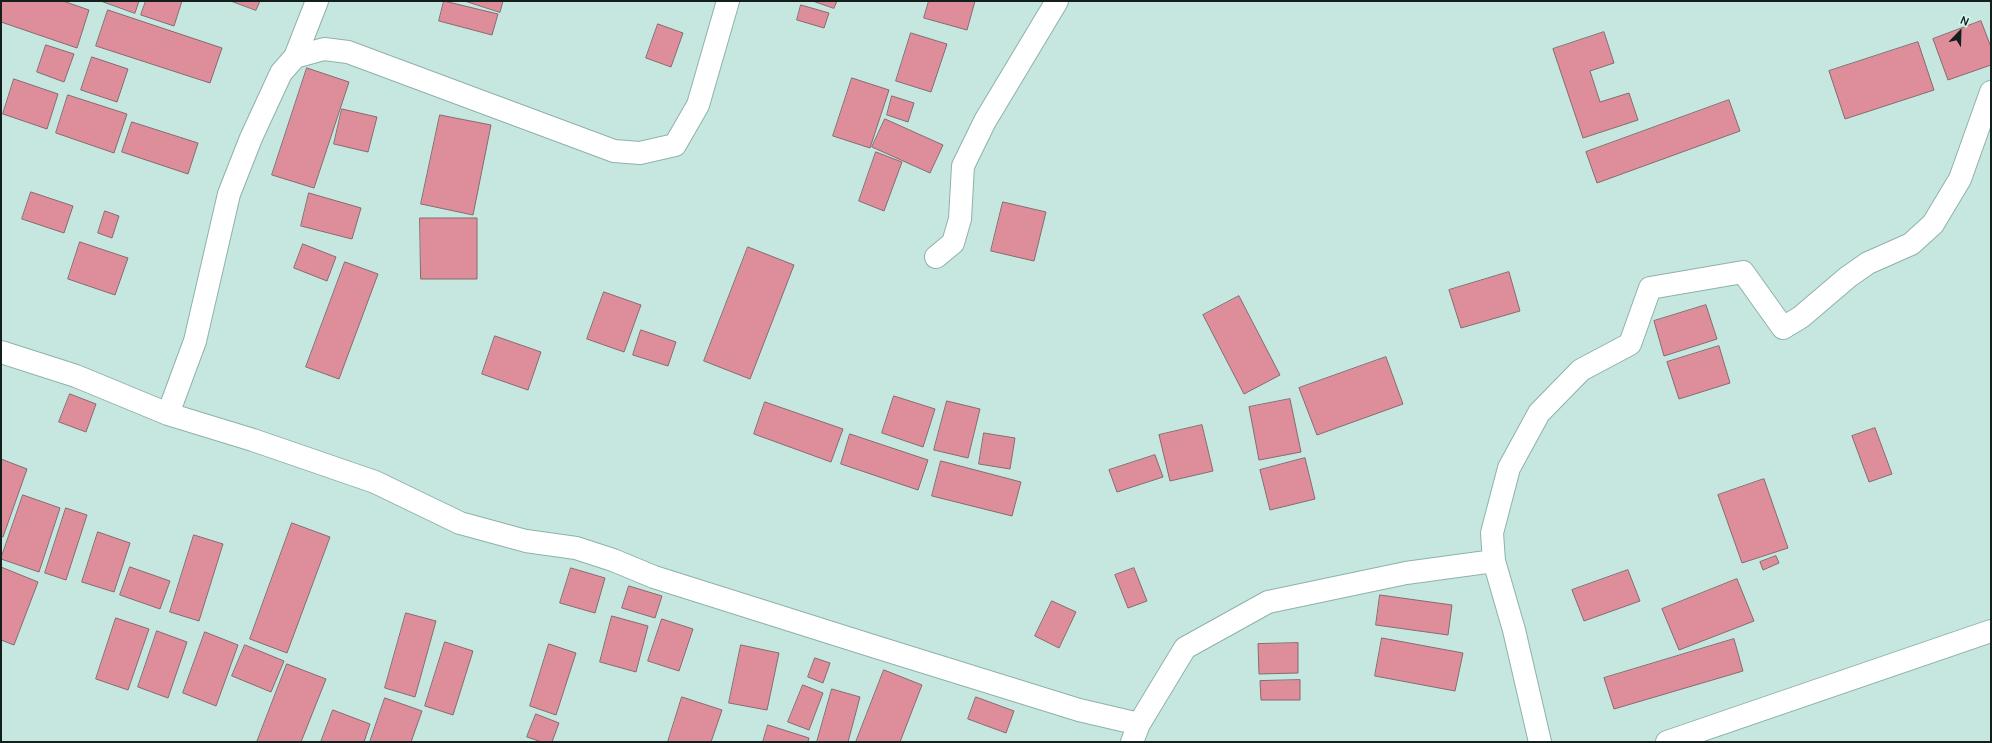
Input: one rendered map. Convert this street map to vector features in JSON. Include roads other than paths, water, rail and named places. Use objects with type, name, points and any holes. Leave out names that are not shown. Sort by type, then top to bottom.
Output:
[{"type":"street","points":[[168,414],[195,341],[229,194],[251,138],[281,73],[295,57],[317,1]]},
{"type":"street","points":[[295,57],[324,49],[348,52],[614,150],[640,153],[675,144],[698,105],[728,1]]},
{"type":"street","points":[[936,257],[953,243],[960,219],[963,166],[985,121],[1057,1]]},
{"type":"street","points":[[1540,742],[1514,630],[1494,561],[1492,533],[1509,468],[1539,413],[1581,370],[1630,344],[1650,288],[1744,272],[1783,328],[1801,317],[1848,277],[1868,263],[1911,244],[1933,224],[1960,179],[1991,92]]},
{"type":"street","points":[[1,352],[76,376],[168,414],[253,440],[375,482],[460,523],[526,541],[576,548],[613,560],[654,578],[1079,710],[1136,733],[1185,648],[1268,602],[1406,573],[1494,561]]},
{"type":"street","points":[[1667,742],[1991,631]]}]
